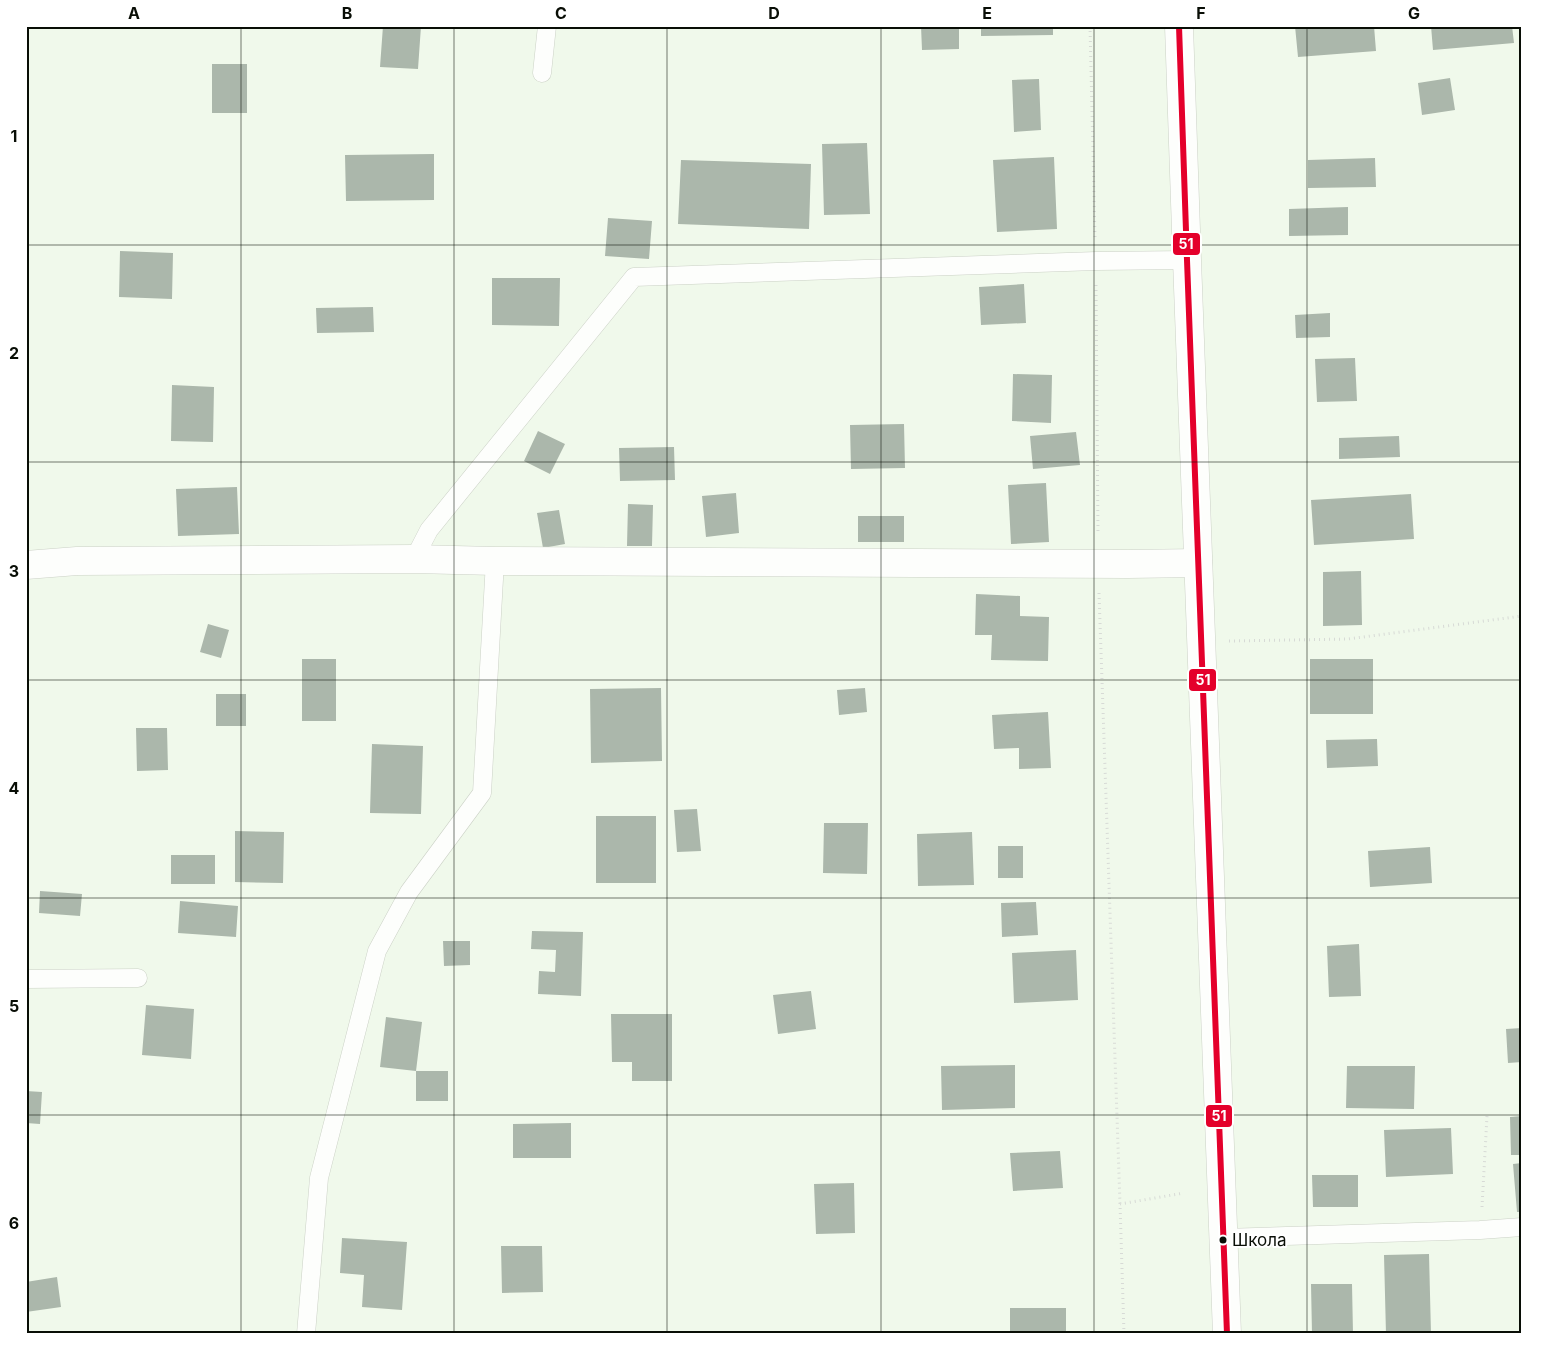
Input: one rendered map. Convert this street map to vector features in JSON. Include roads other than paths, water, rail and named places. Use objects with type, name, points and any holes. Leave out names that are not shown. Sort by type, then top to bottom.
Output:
[{"type":"main road","points":[[1179,26],[1227,1334]]},
{"type":"main road","points":[[26,565],[77,561],[414,559],[494,561],[1198,563]]},
{"type":"lane","points":[[542,73],[547,26]]},
{"type":"lane","points":[[414,559],[429,530],[634,278],[1096,261],[1187,260]]},
{"type":"lane","points":[[306,1334],[319,1178],[377,951],[409,892],[482,793],[494,561]]},
{"type":"lane","points":[[26,980],[138,978]]},
{"type":"lane","points":[[1223,1238],[1522,1227]]},
{"type":"place","name":"Школа","points":[[1223,1240]]}]
